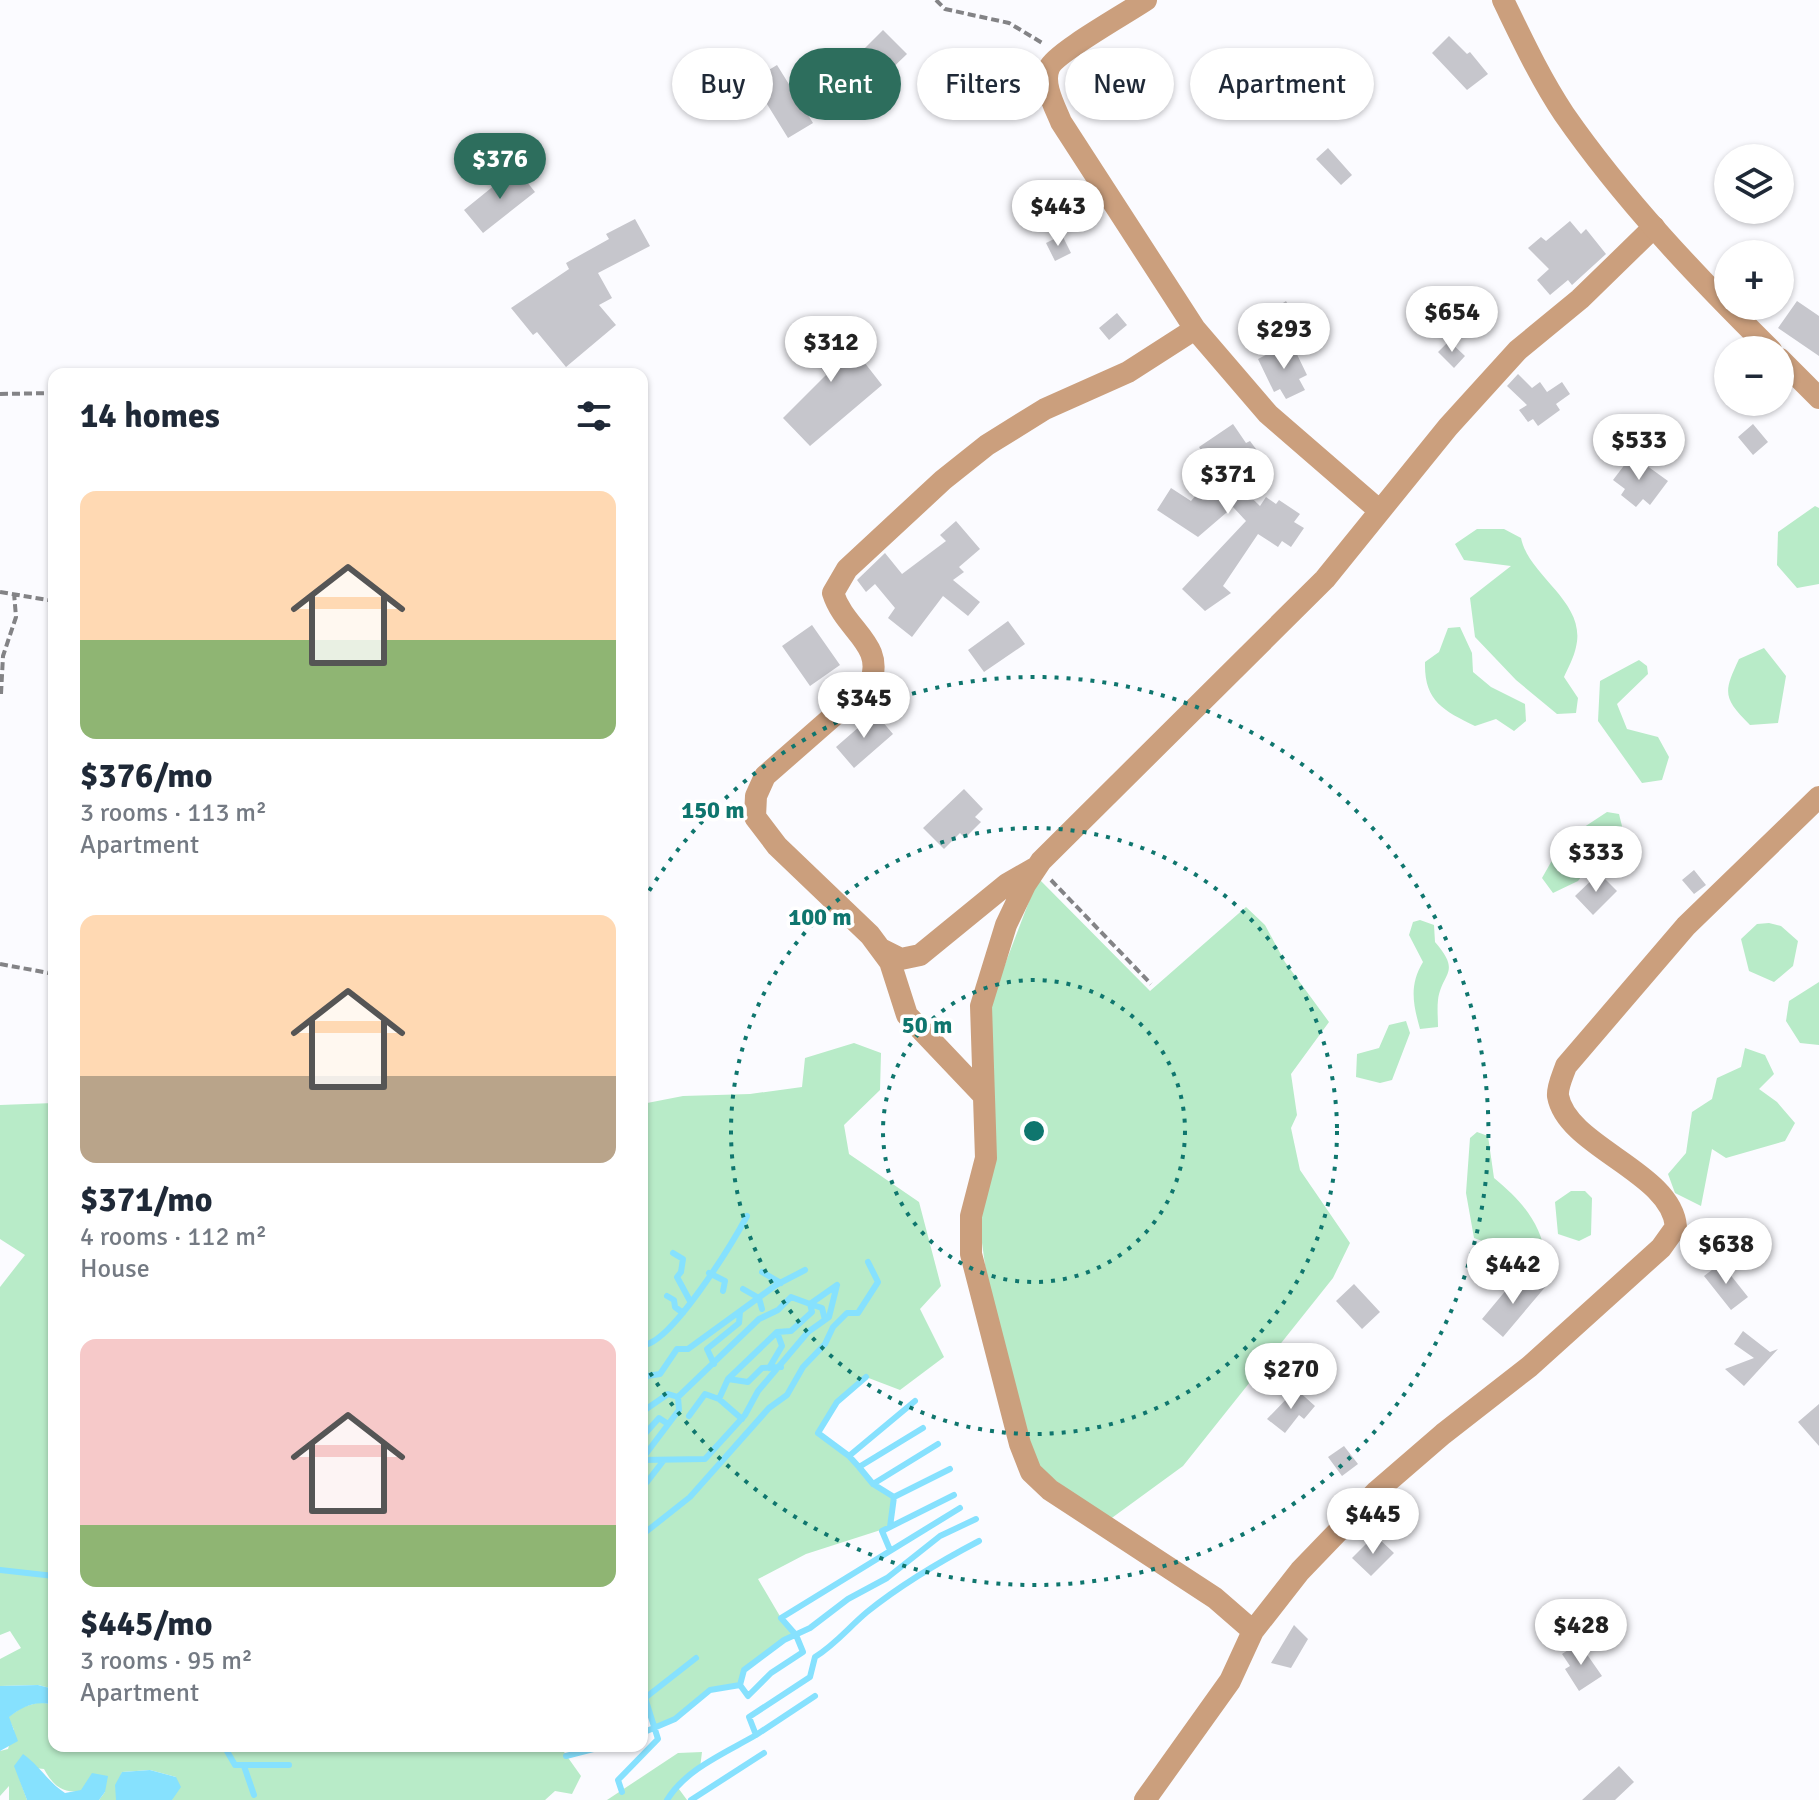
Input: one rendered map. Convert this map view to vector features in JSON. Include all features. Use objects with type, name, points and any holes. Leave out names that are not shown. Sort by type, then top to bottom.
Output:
[{"type":"street","points":[[1146,0],[1106,28],[1060,53],[1048,70],[1049,88],[1061,122],[1195,329],[1268,414],[1380,511]]},
{"type":"street","points":[[1503,0],[1541,76],[1565,115],[1654,227],[1758,336]]},
{"type":"street","points":[[881,949],[901,959],[920,955],[1007,884],[1037,867],[1325,579],[1448,427],[1518,350],[1580,299],[1654,227]]},
{"type":"street","points":[[984,1096],[907,1015],[890,962],[881,949],[777,846],[755,817],[756,796],[765,776],[870,684],[876,670],[870,647],[840,614],[833,593],[847,569],[943,480],[987,445],[1045,409],[1128,372],[1195,329]]},
{"type":"street","points":[[1794,373],[1819,398]]},
{"type":"street","points":[[1145,1800],[1222,1692],[1253,1631],[1300,1571],[1377,1491],[1443,1434],[1529,1367],[1661,1248],[1676,1227],[1675,1210],[1651,1184],[1617,1160],[1563,1111],[1557,1092],[1566,1066],[1686,926],[1819,797]]},
{"type":"street","points":[[1037,867],[1006,925],[988,976],[980,1035],[986,1158],[971,1216],[971,1254],[1005,1395],[1031,1472],[1072,1506],[1215,1598],[1253,1631]]},
{"type":"path","points":[[936,0],[945,9],[1009,23],[1060,53]]},
{"type":"path","points":[[0,394],[48,393]]},
{"type":"path","points":[[0,592],[48,600]]},
{"type":"path","points":[[1,694],[3,656],[16,617],[14,593]]},
{"type":"path","points":[[1037,867],[1151,984]]},
{"type":"path","points":[[0,964],[48,973]]},
{"type":"green space","points":[[1815,506],[1819,508],[1819,584],[1797,588],[1777,565],[1778,532]]},
{"type":"green space","points":[[1477,529],[1504,529],[1521,538],[1526,552],[1573,616],[1577,631],[1576,647],[1564,677],[1578,698],[1576,713],[1557,714],[1516,680],[1475,637],[1470,598],[1511,566],[1464,560],[1455,544]]},
{"type":"green space","points":[[1460,627],[1472,653],[1473,672],[1491,687],[1525,704],[1526,721],[1514,731],[1496,719],[1475,726],[1445,709],[1432,695],[1425,662],[1439,652],[1448,628]]},
{"type":"green space","points":[[1764,648],[1786,676],[1778,723],[1750,725],[1730,701],[1728,688],[1739,659]]},
{"type":"green space","points":[[1639,660],[1647,666],[1648,674],[1617,704],[1627,729],[1658,737],[1669,757],[1662,780],[1642,783],[1598,721],[1600,681]]},
{"type":"green space","points":[[1607,812],[1619,814],[1622,826],[1618,840],[1600,852],[1578,881],[1553,893],[1542,878],[1563,841]]},
{"type":"green space","points":[[1038,878],[1150,991],[1246,907],[1265,925],[1285,962],[1329,1022],[1291,1074],[1297,1115],[1291,1128],[1300,1170],[1350,1243],[1333,1278],[1183,1466],[1109,1520],[1036,1466],[987,1280],[978,1213],[986,1014]]},
{"type":"green space","points":[[1420,920],[1434,925],[1435,942],[1449,967],[1438,1000],[1438,1027],[1420,1029],[1414,995],[1423,962],[1409,935],[1413,922]]},
{"type":"green space","points":[[1757,924],[1781,926],[1798,941],[1793,966],[1774,982],[1749,971],[1741,939]]},
{"type":"green space","points":[[1819,982],[1819,1045],[1800,1043],[1786,1021],[1789,1001]]},
{"type":"green space","points":[[1406,1021],[1410,1033],[1392,1080],[1380,1083],[1356,1077],[1357,1054],[1379,1048],[1389,1025]]},
{"type":"green space","points":[[854,1043],[881,1053],[880,1090],[844,1125],[849,1154],[919,1202],[941,1286],[920,1309],[944,1357],[900,1390],[866,1377],[837,1402],[818,1433],[849,1456],[873,1484],[894,1497],[890,1527],[806,1554],[758,1579],[781,1618],[796,1635],[744,1670],[740,1685],[710,1690],[675,1719],[656,1727],[648,1717],[648,1103],[683,1096],[750,1094],[802,1087],[805,1058]]},
{"type":"green space","points":[[1745,1048],[1765,1055],[1774,1074],[1759,1089],[1777,1102],[1795,1123],[1785,1141],[1726,1158],[1712,1149],[1701,1206],[1675,1193],[1668,1174],[1686,1153],[1692,1112],[1712,1099],[1717,1078],[1741,1067]]},
{"type":"green space","points":[[48,1103],[48,1688],[0,1686],[0,1659],[21,1648],[10,1631],[0,1635],[0,1287],[25,1255],[0,1239],[0,1105]]},
{"type":"green space","points":[[1477,1132],[1488,1136],[1494,1178],[1529,1214],[1540,1235],[1547,1260],[1538,1262],[1474,1238],[1466,1193],[1470,1138]]},
{"type":"green space","points":[[1571,1191],[1585,1191],[1592,1198],[1591,1235],[1579,1241],[1558,1234],[1555,1202]]},
{"type":"green space","points":[[40,1702],[48,1704],[48,1752],[564,1752],[581,1776],[572,1794],[555,1791],[545,1800],[172,1800],[176,1777],[150,1770],[122,1772],[116,1800],[99,1800],[105,1792],[62,1789],[44,1769],[15,1766],[27,1800],[9,1800],[9,1786],[0,1796],[0,1751],[8,1749],[14,1730],[8,1717],[23,1707]]},
{"type":"green space","points":[[702,1752],[700,1768],[676,1785],[687,1800],[607,1800],[678,1753]]},
{"type":"water","points":[[0,1686],[48,1688],[48,1704],[30,1705],[9,1717],[18,1741],[0,1751]]},
{"type":"water","points":[[23,1754],[65,1793],[81,1790],[92,1773],[108,1776],[105,1792],[99,1800],[27,1800],[14,1766]]},
{"type":"water","points":[[150,1770],[176,1777],[181,1787],[172,1800],[116,1800],[115,1785],[122,1772]]},
{"type":"building","points":[[883,30],[901,48],[865,48]]},
{"type":"building","points":[[1449,36],[1467,54],[1470,52],[1488,74],[1467,90],[1432,53]]},
{"type":"building","points":[[777,65],[789,84],[789,120],[811,120],[813,123],[788,138],[773,114],[773,67]]},
{"type":"building","points":[[1328,148],[1352,175],[1341,185],[1316,159]]},
{"type":"building","points":[[516,168],[535,192],[483,233],[464,210]]},
{"type":"building","points":[[635,219],[650,246],[598,273],[612,298],[599,305],[616,325],[566,367],[537,332],[533,335],[511,308],[569,269],[566,263],[609,239],[606,234]]},
{"type":"building","points":[[1570,221],[1581,234],[1586,229],[1606,254],[1572,285],[1568,280],[1550,295],[1537,280],[1549,269],[1528,248],[1541,237],[1546,241]]},
{"type":"building","points":[[1062,235],[1071,253],[1055,261],[1046,243]]},
{"type":"building","points":[[1286,301],[1297,320],[1277,332],[1266,314]]},
{"type":"building","points":[[1797,301],[1819,316],[1819,356],[1794,336],[1778,328],[1784,320],[1794,320]]},
{"type":"building","points":[[1117,313],[1127,325],[1109,340],[1099,328]]},
{"type":"building","points":[[826,319],[833,329],[836,326],[882,385],[810,446],[783,418],[826,375],[800,338]]},
{"type":"building","points":[[1449,341],[1465,356],[1454,368],[1438,352]]},
{"type":"building","points":[[1291,342],[1307,375],[1299,379],[1305,390],[1286,399],[1280,389],[1274,392],[1258,359]]},
{"type":"building","points":[[1518,374],[1532,388],[1540,382],[1547,392],[1562,382],[1570,394],[1556,404],[1560,410],[1538,426],[1533,419],[1528,422],[1519,410],[1527,405],[1507,386]]},
{"type":"building","points":[[1233,424],[1246,443],[1250,441],[1259,453],[1228,475],[1260,506],[1266,497],[1276,504],[1279,500],[1300,514],[1294,522],[1304,528],[1291,547],[1282,541],[1278,547],[1258,534],[1223,586],[1231,593],[1205,611],[1182,589],[1246,521],[1233,507],[1198,537],[1157,510],[1171,488],[1191,501],[1212,476],[1208,470],[1212,467],[1199,447]]},
{"type":"building","points":[[1753,424],[1768,442],[1753,455],[1738,437]]},
{"type":"building","points":[[1632,455],[1668,481],[1650,505],[1643,499],[1636,507],[1621,495],[1625,489],[1613,480]]},
{"type":"building","points":[[956,521],[980,549],[959,567],[964,572],[953,580],[980,602],[968,616],[943,596],[912,637],[888,618],[895,608],[875,584],[866,592],[857,580],[885,553],[902,574],[946,541],[940,535]]},
{"type":"building","points":[[1008,621],[1025,644],[984,672],[968,650]]},
{"type":"building","points":[[812,625],[840,665],[810,686],[782,646]]},
{"type":"building","points":[[875,713],[893,734],[854,768],[836,747]]},
{"type":"building","points":[[964,789],[983,809],[975,817],[981,822],[965,838],[960,833],[944,849],[923,828]]},
{"type":"building","points":[[1694,870],[1706,885],[1694,894],[1682,880]]},
{"type":"building","points":[[1599,873],[1617,891],[1593,915],[1575,896]]},
{"type":"building","points":[[1721,1263],[1748,1297],[1731,1310],[1704,1276]]},
{"type":"building","points":[[1533,1275],[1546,1286],[1503,1337],[1482,1319],[1507,1289],[1516,1296]]},
{"type":"building","points":[[1354,1284],[1380,1312],[1362,1329],[1336,1301]]},
{"type":"building","points":[[1743,1331],[1770,1352],[1778,1349],[1744,1386],[1725,1369],[1754,1358],[1734,1344]]},
{"type":"building","points":[[1296,1389],[1315,1406],[1304,1419],[1299,1415],[1285,1433],[1267,1419]]},
{"type":"building","points":[[1819,1404],[1819,1446],[1798,1422]]},
{"type":"building","points":[[1344,1446],[1358,1464],[1342,1476],[1328,1457]]},
{"type":"building","points":[[1375,1535],[1394,1553],[1371,1576],[1352,1558]]},
{"type":"building","points":[[1294,1625],[1308,1639],[1291,1668],[1271,1663]]},
{"type":"building","points":[[1579,1643],[1602,1676],[1579,1691],[1565,1669],[1570,1666],[1562,1654]]},
{"type":"building","points":[[1619,1766],[1634,1782],[1615,1800],[1582,1800]]},
{"type":"waterway","points":[[648,1343],[668,1329],[700,1291],[747,1216]]},
{"type":"waterway","points":[[673,1253],[683,1259],[677,1277],[690,1301]]},
{"type":"waterway","points":[[648,1530],[690,1497],[769,1408],[787,1395],[803,1367],[825,1344],[833,1327],[847,1313],[858,1313],[878,1282],[868,1262]]},
{"type":"waterway","points":[[648,1376],[660,1374],[677,1349],[688,1349],[776,1285],[805,1270]]},
{"type":"waterway","points":[[762,1272],[781,1283]]},
{"type":"waterway","points":[[709,1273],[725,1281],[723,1291]]},
{"type":"waterway","points":[[648,1451],[679,1410],[678,1397],[759,1319],[778,1310],[791,1297],[810,1304],[837,1285]]},
{"type":"waterway","points":[[648,1460],[705,1459],[745,1415],[758,1391],[808,1332],[829,1317],[837,1285]]},
{"type":"waterway","points":[[743,1289],[759,1298],[762,1309]]},
{"type":"waterway","points":[[667,1296],[683,1313]]},
{"type":"waterway","points":[[689,1416],[705,1394],[719,1399],[728,1379],[777,1332],[791,1331],[812,1312],[810,1304],[822,1308],[825,1320]]},
{"type":"waterway","points":[[714,1364],[707,1349],[739,1323],[740,1312]]},
{"type":"waterway","points":[[769,1368],[782,1346],[777,1332]]},
{"type":"waterway","points":[[728,1379],[748,1382],[762,1368],[781,1367]]},
{"type":"waterway","points":[[849,1456],[818,1433],[837,1402],[866,1377]]},
{"type":"waterway","points":[[648,1408],[668,1394],[678,1397]]},
{"type":"waterway","points":[[719,1399],[742,1419]]},
{"type":"waterway","points":[[859,1467],[849,1456],[915,1401]]},
{"type":"waterway","points":[[648,1430],[659,1418],[668,1424]]},
{"type":"waterway","points":[[873,1484],[859,1467],[923,1428]]},
{"type":"waterway","points":[[894,1497],[873,1484],[938,1444]]},
{"type":"waterway","points":[[648,1481],[664,1460]]},
{"type":"waterway","points":[[890,1527],[894,1497],[950,1469]]},
{"type":"waterway","points":[[890,1550],[882,1531],[954,1495]]},
{"type":"waterway","points":[[740,1685],[748,1696],[771,1673],[803,1652],[796,1635],[781,1618],[960,1508]]},
{"type":"waterway","points":[[648,1730],[675,1719],[710,1690],[740,1685],[744,1670],[784,1640],[810,1628],[848,1599],[887,1578],[940,1536],[976,1519]]},
{"type":"waterway","points":[[667,1800],[695,1771],[756,1735],[749,1717],[810,1677],[815,1657],[867,1612],[922,1574],[979,1541]]},
{"type":"waterway","points":[[0,1570],[48,1575]]},
{"type":"waterway","points":[[648,1696],[696,1658]]},
{"type":"waterway","points":[[756,1735],[815,1696]]},
{"type":"waterway","points":[[648,1707],[658,1739],[648,1749]]},
{"type":"waterway","points":[[227,1752],[235,1765],[289,1765]]},
{"type":"waterway","points":[[566,1756],[582,1752]]},
{"type":"waterway","points":[[622,1792],[618,1780],[645,1752]]},
{"type":"waterway","points":[[691,1800],[764,1753]]},
{"type":"waterway","points":[[244,1766],[254,1795]]}]
